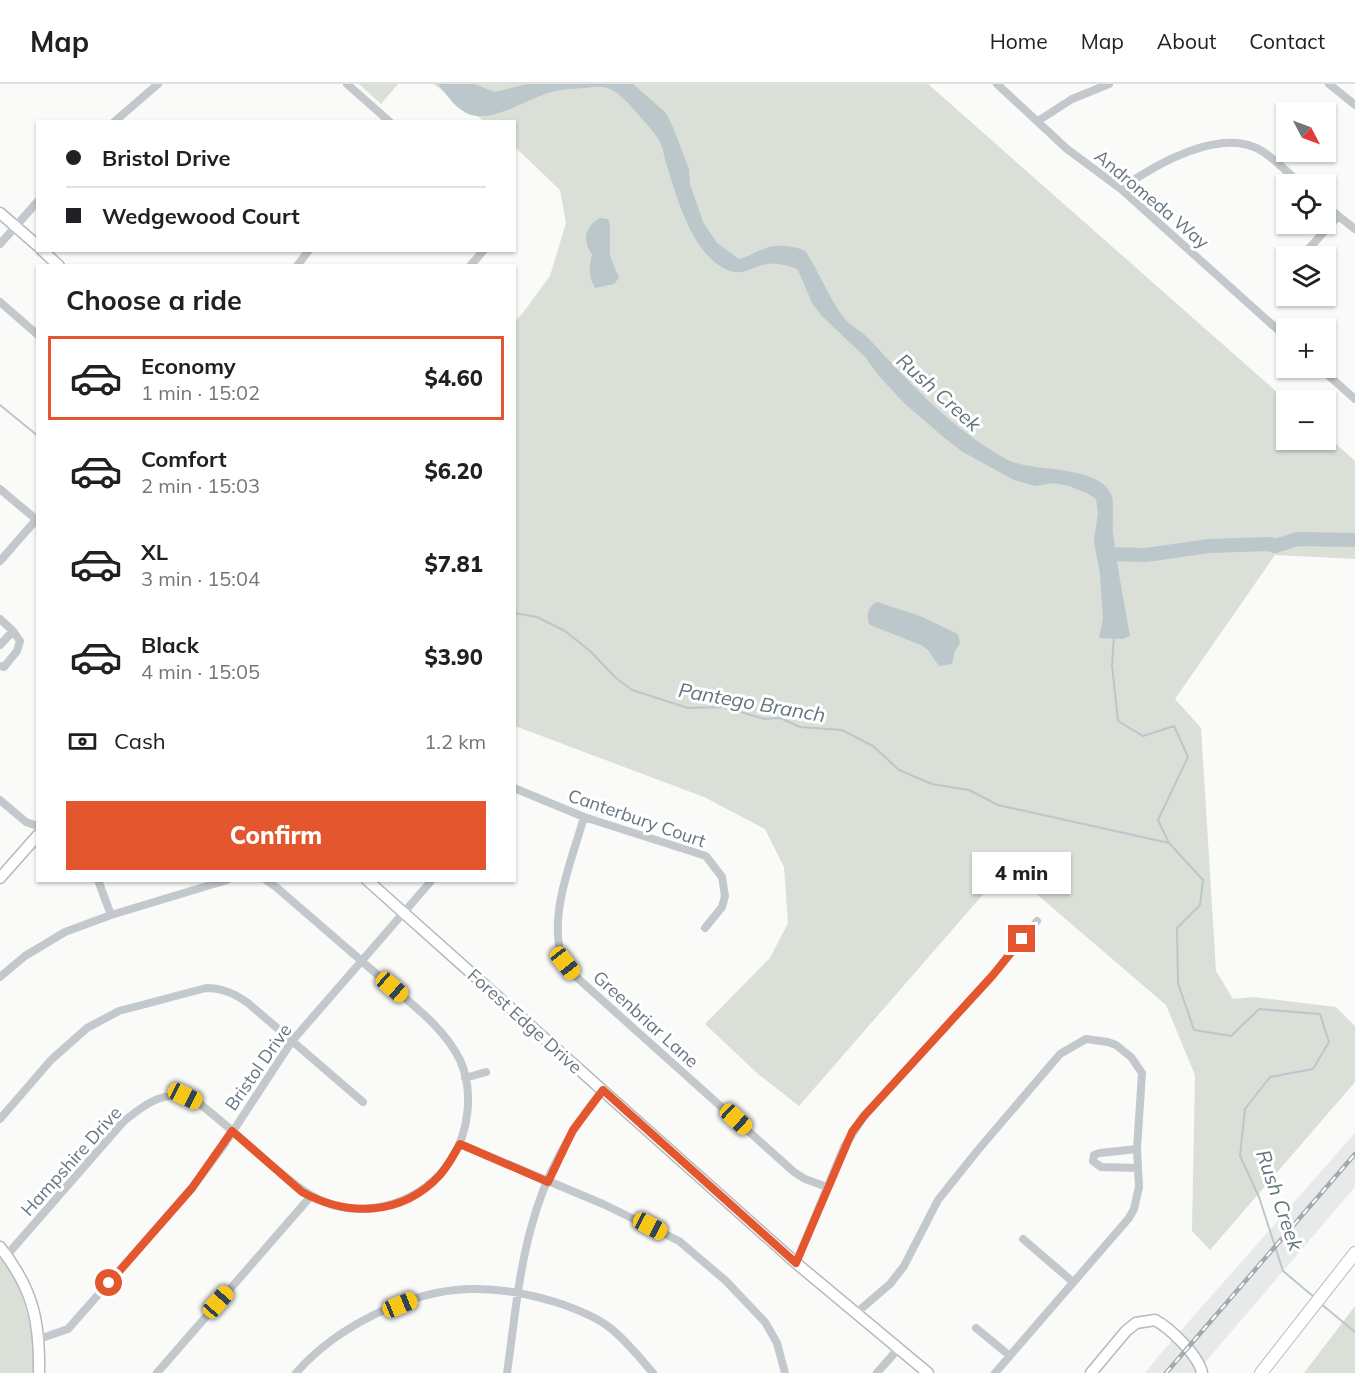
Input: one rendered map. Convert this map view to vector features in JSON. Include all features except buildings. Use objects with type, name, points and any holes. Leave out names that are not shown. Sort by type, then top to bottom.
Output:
[{"type":"main road","points":[[1261,1373],[1355,1253]]},
{"type":"street","points":[[116,120],[158,84]]},
{"type":"street","points":[[347,84],[388,120]]},
{"type":"street","name":"Andromeda Way","points":[[997,84],[1067,149],[1121,189],[1276,328]]},
{"type":"street","points":[[1038,121],[1072,99],[1108,84]]},
{"type":"street","points":[[1329,84],[1355,105]]},
{"type":"street","points":[[1121,189],[1142,174],[1189,153],[1227,142],[1246,144],[1262,151],[1289,174]]},
{"type":"street","points":[[0,244],[36,203]]},
{"type":"street","points":[[0,213],[36,244]]},
{"type":"street","points":[[1311,246],[1338,216],[1355,229]]},
{"type":"street","points":[[44,252],[57,264]]},
{"type":"street","points":[[472,264],[482,252]]},
{"type":"street","points":[[0,302],[36,333]]},
{"type":"street","points":[[1331,378],[1355,399]]},
{"type":"street","points":[[0,489],[36,520]]},
{"type":"street","points":[[0,561],[36,522]]},
{"type":"street","points":[[0,620],[17,636],[19,646],[4,667],[0,666]]},
{"type":"street","points":[[0,645],[13,631]]},
{"type":"street","name":"Canterbury Court","points":[[516,789],[584,817],[706,856],[722,877],[725,896],[722,907],[705,928]]},
{"type":"street","points":[[0,800],[26,822],[36,825]]},
{"type":"street","name":"Greenbriar Lane","points":[[584,817],[559,911],[558,931],[561,954],[565,963],[573,974],[794,1172],[805,1179],[827,1187]]},
{"type":"street","points":[[0,878],[36,837]]},
{"type":"street","points":[[99,882],[111,915]]},
{"type":"street","points":[[0,977],[25,956],[65,932],[111,915],[220,882]]},
{"type":"street","points":[[269,882],[445,1035],[460,1061],[465,1078],[467,1116],[460,1144],[603,1204],[679,1241],[726,1281],[765,1322],[777,1343],[785,1373]]},
{"type":"street","name":"Forest Edge Drive","points":[[369,882],[796,1263],[928,1373]]},
{"type":"street","name":"Bristol Drive","points":[[39,1339],[68,1329],[192,1188],[292,1041],[430,882]]},
{"type":"street","points":[[796,1263],[844,1147],[864,1116],[993,975],[1037,921]]},
{"type":"street","points":[[0,1119],[51,1060],[87,1028],[119,1011],[196,989],[217,988],[235,994],[363,1102]]},
{"type":"street","points":[[855,1314],[890,1284],[904,1266],[938,1200],[1060,1054],[1077,1042],[1092,1038],[1116,1045],[1131,1057],[1142,1073],[1137,1149],[1139,1187],[1134,1209],[995,1373]]},
{"type":"street","points":[[465,1078],[486,1072]]},
{"type":"street","points":[[507,1373],[518,1293],[531,1227],[548,1182],[573,1130],[603,1090]]},
{"type":"street","name":"Hampshire Drive","points":[[3,1251],[123,1122],[144,1105],[169,1095],[185,1096],[206,1109],[302,1192],[330,1205],[348,1209],[377,1208],[406,1200],[422,1191],[440,1174],[460,1144]]},
{"type":"street","points":[[1137,1149],[1100,1152],[1094,1155],[1093,1161],[1101,1167],[1138,1168]]},
{"type":"street","points":[[157,1373],[311,1196]]},
{"type":"street","points":[[1023,1239],[1073,1282]]},
{"type":"street","points":[[3,1251],[24,1282],[34,1314],[39,1339],[39,1373]]},
{"type":"street","points":[[296,1373],[340,1334],[355,1325],[420,1297],[469,1289],[518,1293],[578,1310],[608,1326],[627,1342],[653,1373]]},
{"type":"street","points":[[1090,1373],[1126,1331],[1136,1323],[1155,1320],[1168,1329],[1195,1357],[1202,1373]]},
{"type":"street","points":[[976,1328],[1010,1356]]},
{"type":"street","points":[[877,1373],[898,1349]]},
{"type":"shaded area","points":[[359,84],[398,84],[381,104]]},
{"type":"shaded area","points":[[433,84],[928,84],[1276,391],[1276,450],[1336,450],[1336,444],[1355,461],[1355,559],[1275,555],[1175,699],[1201,728],[1216,971],[1233,999],[1254,997],[1336,1007],[1355,1026],[1355,1082],[1210,1250],[1192,1231],[1195,1075],[1166,1005],[1006,868],[799,1106],[758,1074],[705,1024],[770,958],[788,923],[784,867],[765,829],[704,797],[516,726],[516,320],[550,276],[566,223],[560,190],[516,148],[516,120],[483,120]]},
{"type":"shaded area","points":[[438,84],[474,84],[495,92],[527,84],[633,84],[666,113],[689,169],[690,184],[703,222],[717,243],[739,259],[775,246],[805,251],[844,318],[868,338],[950,420],[987,448],[1008,460],[1034,467],[1081,474],[1105,486],[1113,499],[1113,533],[1130,636],[1123,639],[1099,638],[1103,619],[1100,574],[1094,541],[1098,513],[1096,499],[1069,486],[1053,483],[1036,486],[1014,480],[963,452],[947,440],[904,403],[865,357],[822,316],[812,303],[798,270],[771,264],[734,272],[720,266],[700,246],[686,220],[656,135],[619,94],[602,87],[560,90],[499,113],[480,116],[461,110]]},
{"type":"shaded area","points":[[600,218],[608,219],[610,225],[610,256],[619,278],[614,284],[595,288],[590,271],[592,254],[586,239],[588,229]]},
{"type":"shaded area","points":[[877,602],[920,616],[958,634],[960,643],[955,651],[952,664],[939,666],[928,650],[921,645],[870,625],[868,612]]},
{"type":"shaded area","points":[[1355,1133],[1355,1187],[1196,1373],[1145,1373],[1162,1352]]},
{"type":"shaded area","points":[[0,1256],[16,1283],[27,1312],[34,1373],[0,1373]]},
{"type":"shaded area","points":[[1355,1306],[1355,1373],[1304,1373]]},
{"type":"waterway","name":"Pantego Branch","points":[[0,405],[36,434]]},
{"type":"waterway","name":"Rush Creek","points":[[1105,545],[1107,554],[1146,555],[1209,546],[1269,544],[1275,546],[1298,539],[1355,540]]},
{"type":"waterway","name":"Pantego Branch","points":[[516,613],[537,617],[565,631],[632,690],[688,708],[723,707],[765,719],[780,718],[800,727],[842,730],[873,746],[899,770],[932,784],[969,790],[998,805],[1169,843]]},
{"type":"waterway","name":"Rush Creek","points":[[1114,636],[1112,665],[1118,721],[1143,736],[1174,726],[1188,757],[1158,820],[1169,843],[1203,880],[1200,905],[1177,928],[1178,983],[1194,1030],[1231,1036],[1259,1009],[1320,1014],[1329,1042],[1313,1069],[1270,1077],[1245,1109],[1240,1156],[1259,1197],[1283,1271],[1314,1297]]},
{"type":"waterway","name":"Rush Creek","points":[[1320,1303],[1355,1332]]},
{"type":"railway","points":[[1166,1373],[1355,1154]]},
{"type":"route","points":[[109,1283],[192,1188],[232,1131],[302,1192],[330,1205],[348,1209],[377,1208],[406,1200],[422,1191],[440,1174],[460,1144],[548,1182],[573,1130],[603,1090],[796,1263],[852,1132],[944,1026],[993,975],[1022,939]]}]
